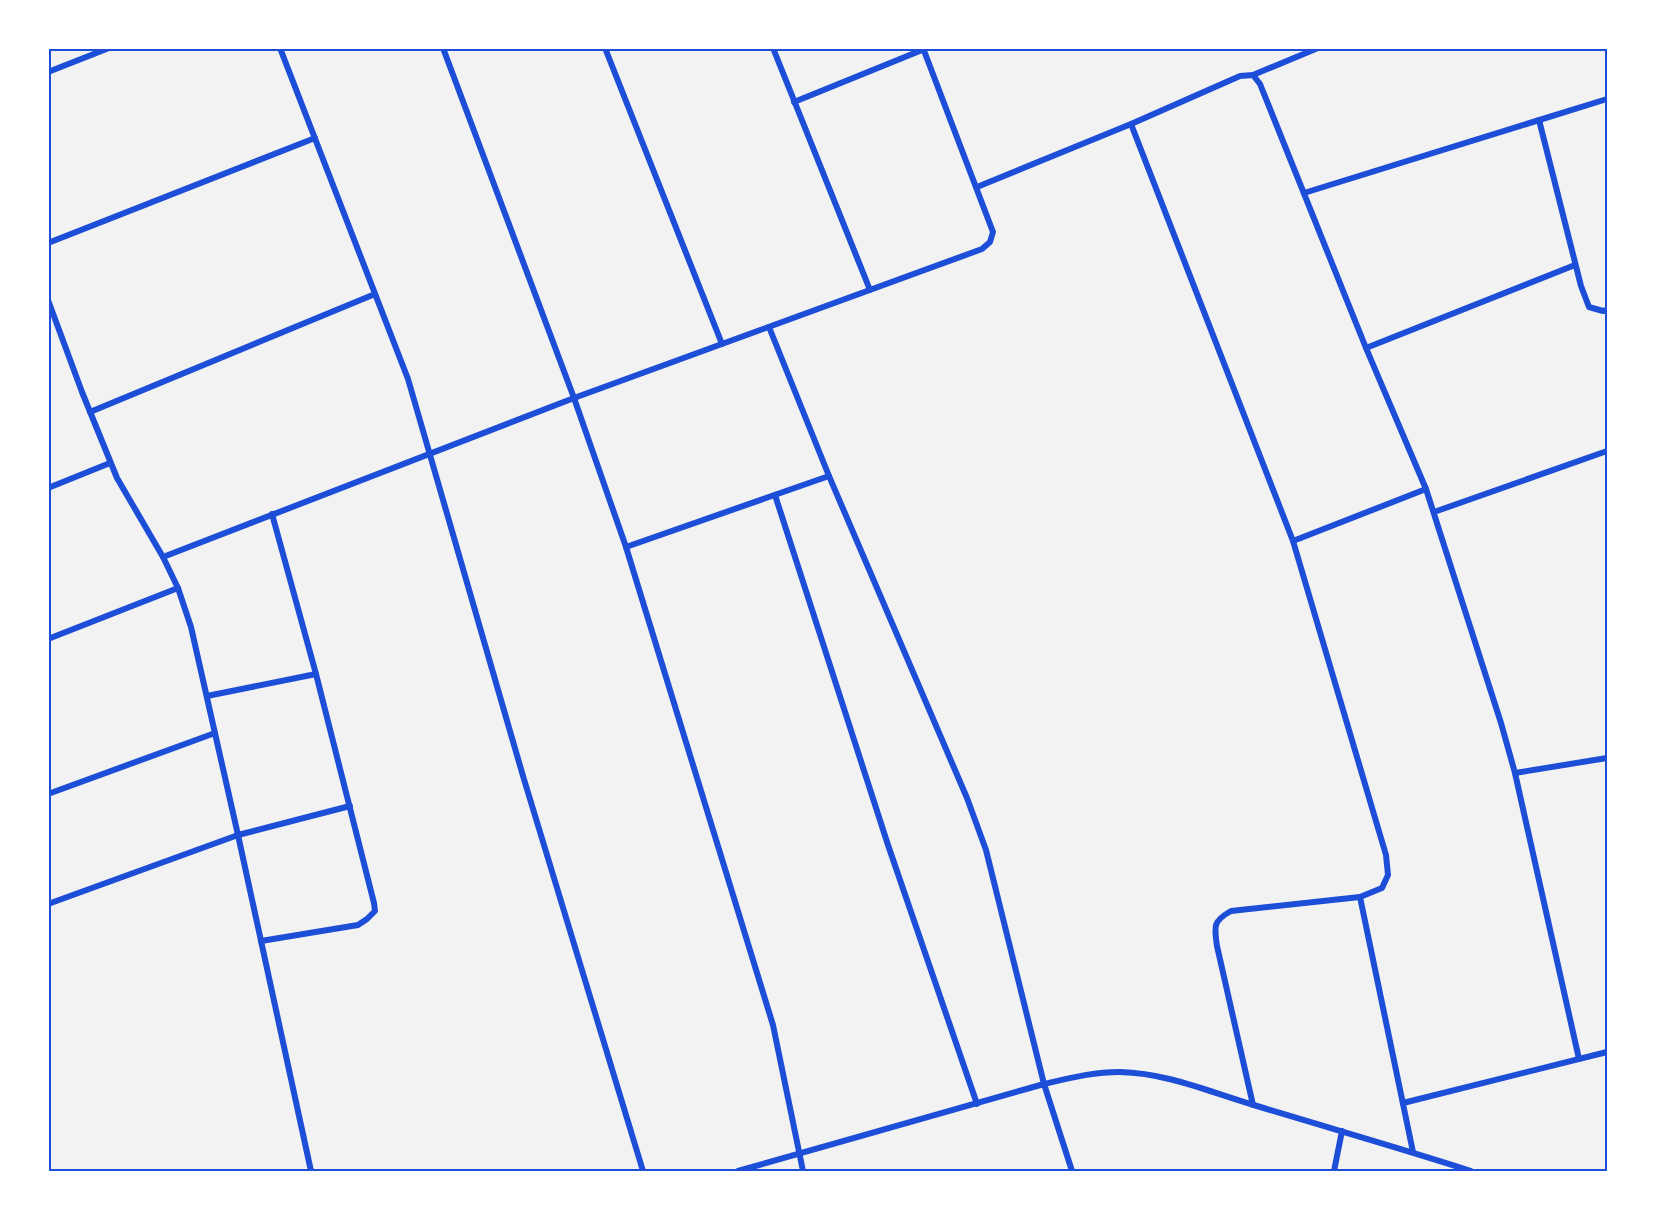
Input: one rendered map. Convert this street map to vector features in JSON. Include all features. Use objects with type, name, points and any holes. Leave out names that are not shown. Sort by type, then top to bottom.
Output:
[{"type":"street","points":[[48,72],[109,48]]},
{"type":"street","points":[[280,48],[408,379],[522,776],[643,1171]]},
{"type":"street","points":[[443,48],[574,398],[626,547],[773,1025],[803,1171]]},
{"type":"street","points":[[605,48],[722,344]]},
{"type":"street","points":[[773,48],[870,290]]},
{"type":"street","points":[[977,187],[1131,124],[1240,76],[1253,75],[1318,48]]},
{"type":"street","points":[[163,557],[574,398],[972,254],[990,242],[993,232],[925,49],[794,102]]},
{"type":"street","points":[[1253,75],[1260,84],[1434,512],[1515,773],[1579,1059]]},
{"type":"street","points":[[1304,193],[1607,99]]},
{"type":"street","points":[[1539,120],[1581,286],[1589,307],[1607,310]]},
{"type":"street","points":[[1131,124],[1293,542],[1386,855],[1388,874],[1382,888],[1360,897],[1232,911],[1219,918],[1214,927],[1253,1105]]},
{"type":"street","points":[[48,243],[315,138]]},
{"type":"street","points":[[1366,348],[1575,265]]},
{"type":"street","points":[[90,412],[375,294]]},
{"type":"street","points":[[48,300],[110,463],[163,557],[178,588],[191,627],[311,1171]]},
{"type":"street","points":[[769,327],[829,476],[967,798],[986,850],[1044,1084],[1072,1171]]},
{"type":"street","points":[[1434,512],[1607,452]]},
{"type":"street","points":[[48,488],[110,463]]},
{"type":"street","points":[[626,547],[829,476]]},
{"type":"street","points":[[1293,542],[1426,489]]},
{"type":"street","points":[[775,495],[888,845],[976,1104]]},
{"type":"street","points":[[261,941],[357,925],[375,912],[316,674],[272,514]]},
{"type":"street","points":[[48,639],[178,588]]},
{"type":"street","points":[[207,696],[316,674]]},
{"type":"street","points":[[48,794],[216,733]]},
{"type":"street","points":[[1515,773],[1607,758]]},
{"type":"street","points":[[48,904],[238,835],[350,806]]},
{"type":"street","points":[[1360,897],[1413,1152]]},
{"type":"street","points":[[1403,1103],[1607,1053]]},
{"type":"street","points":[[738,1171],[1044,1084],[1091,1073],[1122,1072],[1190,1084],[1472,1171]]},
{"type":"street","points":[[1334,1171],[1342,1131]]}]
